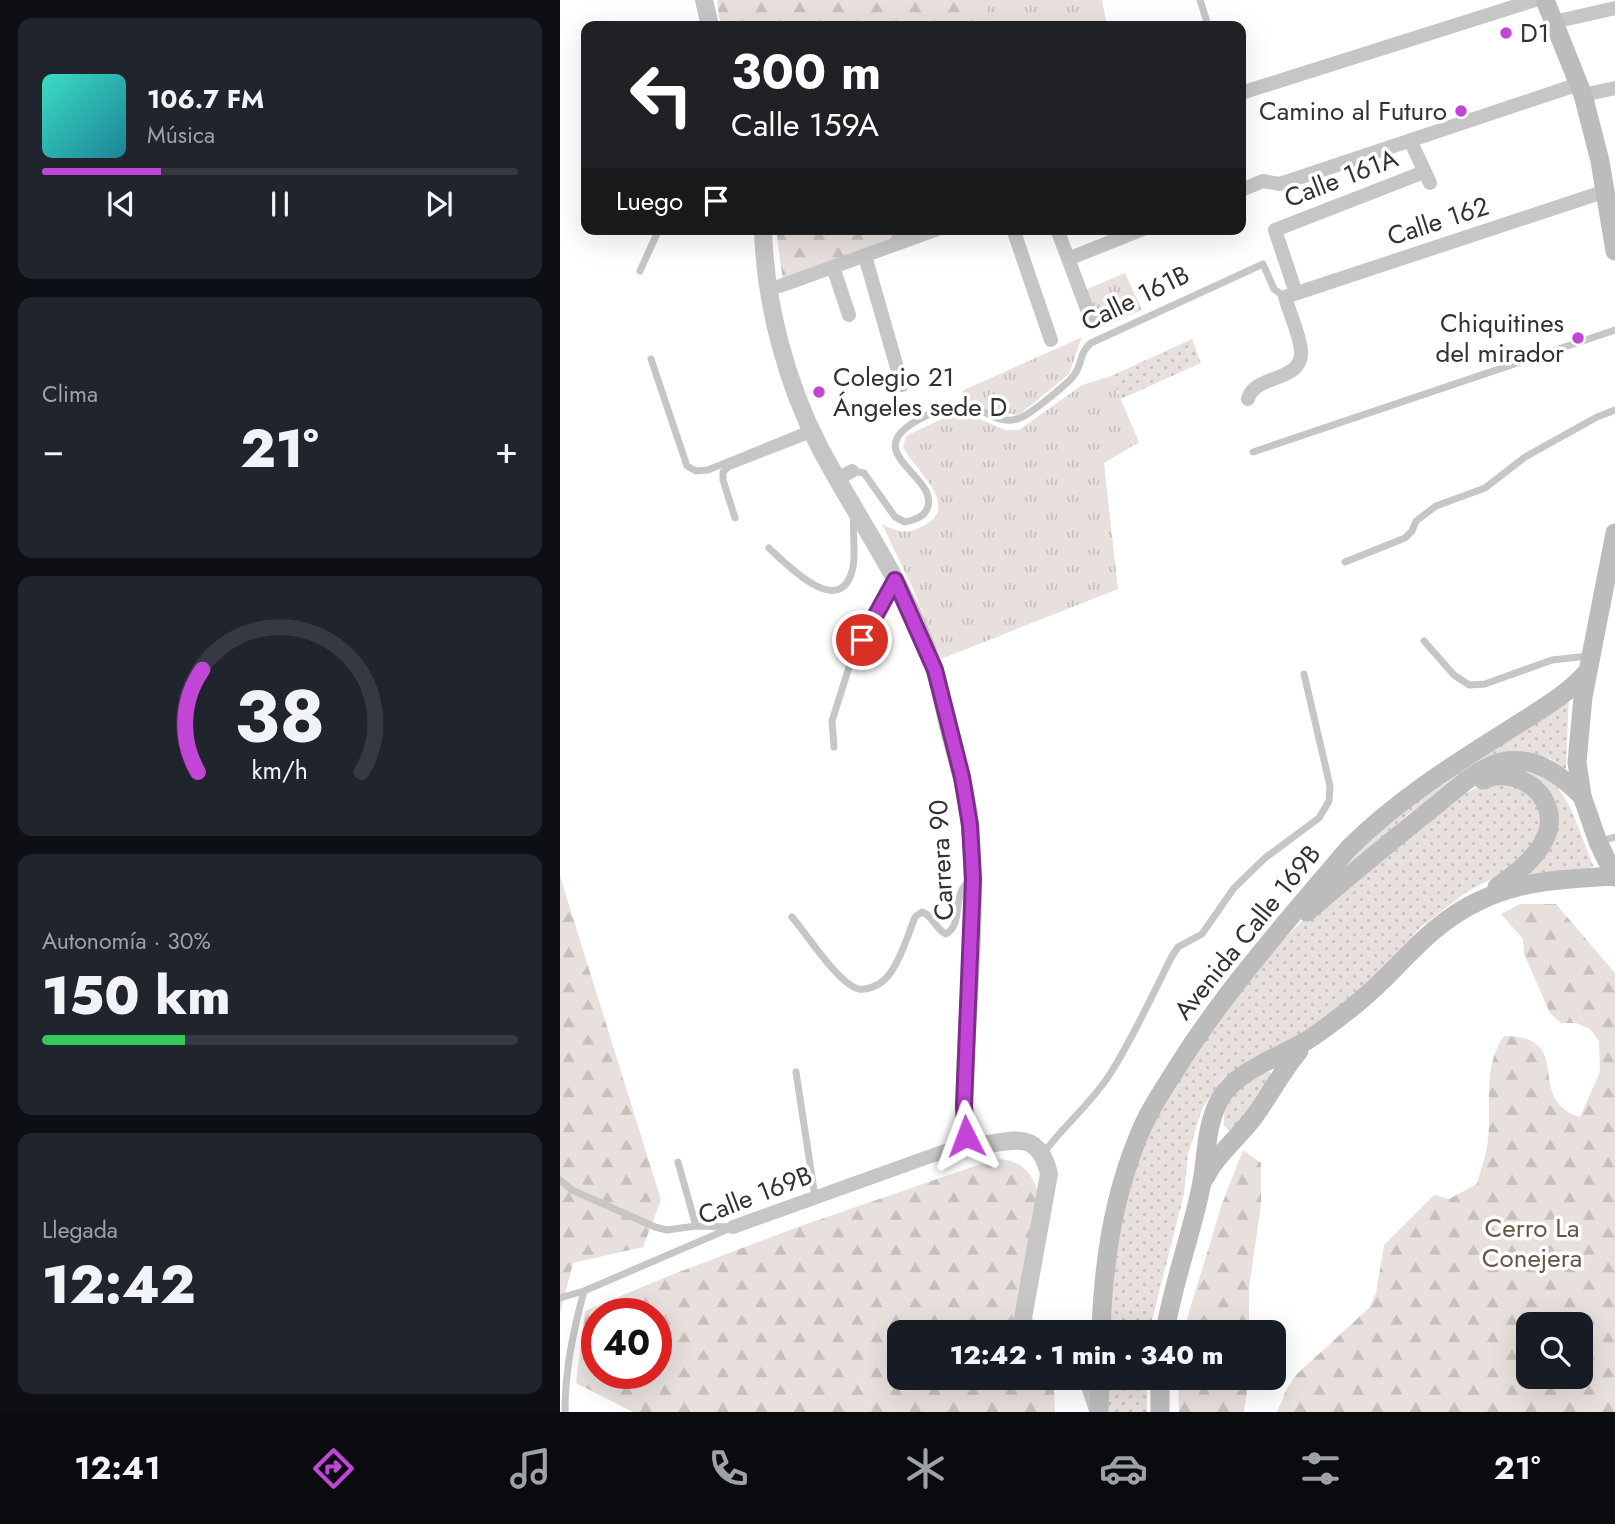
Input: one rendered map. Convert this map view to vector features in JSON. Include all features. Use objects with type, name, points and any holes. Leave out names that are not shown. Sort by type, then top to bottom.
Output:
[{"type":"main road","points":[[1545,0],[1581,90],[1606,191],[1615,251]]},
{"type":"main road","points":[[1480,900],[1526,884],[1614,876],[1606,839],[1582,796],[1577,743],[1583,697],[1611,573],[1615,534]]},
{"type":"main road","name":"Avenida Calle 169B","points":[[1102,1320],[1107,1250],[1127,1167],[1137,1138],[1154,1104],[1194,1040],[1263,949],[1370,827],[1422,787],[1553,703],[1569,691],[1590,664]]},
{"type":"main road","points":[[1263,949],[1417,821],[1492,765],[1506,761],[1539,765],[1559,775],[1582,796]]},
{"type":"main road","points":[[1168,1320],[1202,1185],[1210,1126],[1225,1091],[1245,1074],[1310,1038],[1363,999],[1437,925],[1480,900],[1522,867],[1546,835],[1549,815],[1539,793],[1520,778],[1500,774],[1477,783],[1417,821]]},
{"type":"main road","points":[[1202,1185],[1214,1162],[1257,1113],[1282,1071],[1310,1038]]},
{"type":"main road","points":[[1099,1412],[1100,1390]]},
{"type":"main road","points":[[1160,1390],[1160,1412]]},
{"type":"street","points":[[704,0],[709,21]]},
{"type":"street","points":[[1246,91],[1535,0]]},
{"type":"street","points":[[1554,22],[1615,8]]},
{"type":"street","points":[[1246,188],[1263,181],[1280,184],[1410,140],[1581,90],[1615,88]]},
{"type":"street","name":"Calle 161A","points":[[1291,295],[1275,230],[1427,177],[1410,140]]},
{"type":"street","name":"Calle 162","points":[[1291,295],[1606,191]]},
{"type":"street","name":"Carrera 90","points":[[762,235],[779,342],[812,431],[845,475],[855,509],[895,580],[935,670],[962,777],[970,825],[973,879],[964,1106],[964,1129],[970,1142]]},
{"type":"street","points":[[780,286],[922,235]]},
{"type":"street","points":[[1015,235],[1051,340]]},
{"type":"street","points":[[1059,235],[1093,324]]},
{"type":"street","points":[[1068,259],[1128,235]]},
{"type":"street","points":[[864,256],[902,385]]},
{"type":"street","points":[[833,267],[849,315]]},
{"type":"street","points":[[1248,399],[1253,390],[1291,372],[1300,361],[1301,349],[1291,295]]},
{"type":"street","points":[[970,1142],[985,1145],[1016,1139],[1031,1144],[1042,1154],[1047,1164],[1049,1182],[1023,1320]]},
{"type":"street","name":"Calle 169B","points":[[733,1227],[970,1142]]},
{"type":"street","points":[[1094,1320],[1103,1284]]},
{"type":"street","points":[[1091,1390],[1099,1412]]},
{"type":"lane","points":[[1200,0],[1207,21]]},
{"type":"lane","points":[[640,271],[656,235]]},
{"type":"lane","name":"Calle 161B","points":[[845,475],[860,470],[895,517],[905,522],[915,520],[925,514],[928,496],[925,488],[896,452],[896,440],[905,428],[951,405],[970,406],[998,419],[1010,421],[1022,418],[1075,374],[1084,349],[1091,343],[1263,264],[1274,289],[1291,295]]},
{"type":"lane","points":[[1253,452],[1615,330]]},
{"type":"lane","points":[[651,359],[687,466],[696,471],[708,470],[812,431]]},
{"type":"lane","points":[[1345,562],[1405,538],[1416,521],[1436,506],[1485,488],[1525,457],[1597,417],[1615,410]]},
{"type":"lane","points":[[735,518],[723,472],[728,467],[812,431]]},
{"type":"lane","points":[[769,548],[802,579],[819,588],[831,590],[842,587],[850,578],[853,565],[855,509]]},
{"type":"lane","points":[[834,747],[832,721],[851,662],[895,580]]},
{"type":"lane","points":[[1424,641],[1454,676],[1469,685],[1485,684],[1552,660],[1590,664]]},
{"type":"lane","points":[[1042,1154],[1110,1074],[1178,947],[1194,941],[1202,934],[1234,888],[1265,858],[1319,818],[1329,801],[1330,786],[1304,674]]},
{"type":"lane","points":[[792,917],[846,983],[859,989],[873,987],[884,980],[893,969],[915,917],[922,912],[927,914],[940,931],[946,934],[951,931],[955,925],[960,891],[973,879]]},
{"type":"lane","points":[[796,1072],[816,1197]]},
{"type":"lane","points":[[678,1162],[696,1226]]},
{"type":"lane","points":[[560,1180],[572,1190],[654,1227],[667,1230],[696,1226],[733,1227]]},
{"type":"lane","name":"Calle 169B","points":[[560,1297],[584,1291],[733,1227]]},
{"type":"lane","points":[[565,1412],[571,1340],[584,1291]]},
{"type":"green space","points":[[717,0],[991,0],[983,21],[721,21]]},
{"type":"green space","points":[[991,0],[1102,0],[1106,21],[983,21]]},
{"type":"green space","points":[[777,235],[902,235],[783,281]]},
{"type":"green space","points":[[1125,273],[1142,310],[1100,328],[1083,291]]},
{"type":"green space","points":[[1082,337],[1069,374],[1019,415],[979,410],[962,391]]},
{"type":"green space","points":[[1192,339],[1201,363],[1121,399],[1111,376]]},
{"type":"green space","points":[[1111,376],[1139,442],[1104,463],[1118,589],[941,659],[914,591],[882,524],[900,531],[914,530],[932,520],[938,510],[933,489],[903,447],[906,436],[952,414],[965,413],[1006,430],[1019,430],[1082,385]]},
{"type":"green space","points":[[1569,692],[1566,770],[1549,758],[1525,754],[1459,778],[1406,816],[1324,888],[1360,847],[1396,815]]},
{"type":"green space","points":[[1511,765],[1530,769],[1546,777],[1557,788],[1567,801],[1594,867],[1518,879],[1541,859],[1545,785],[1529,772]]},
{"type":"green space","points":[[1494,779],[1515,782],[1542,809],[1535,846],[1503,873],[1468,891],[1422,926],[1371,983],[1313,1027],[1222,1079],[1202,1109],[1188,1154],[1184,1194],[1152,1320],[1106,1320],[1114,1225],[1161,1096],[1259,964],[1301,922],[1458,797]]},
{"type":"green space","points":[[560,876],[661,1200],[643,1247],[573,1263],[560,1313]]},
{"type":"green space","name":"Cerro La Conejera","points":[[1520,904],[1556,904],[1615,973],[1615,1412],[1277,1412],[1287,1388],[1297,1374],[1369,1308],[1376,1293],[1384,1245],[1434,1195],[1449,1199],[1477,1184],[1489,1133],[1492,1062],[1504,1036],[1526,1039],[1539,1046],[1545,1057],[1554,1097],[1563,1108],[1580,1117],[1600,1072],[1599,1041],[1590,1029],[1576,1023],[1561,1023],[1550,1013],[1524,954],[1523,939],[1501,914]]},
{"type":"green space","points":[[1263,1071],[1270,1072],[1269,1079],[1235,1131],[1229,1130],[1224,1126],[1224,1115],[1229,1099],[1240,1087]]},
{"type":"green space","points":[[1243,1150],[1261,1163],[1261,1204],[1249,1288],[1249,1320],[1187,1320],[1222,1204]]},
{"type":"green space","points":[[995,1159],[1011,1161],[1028,1172],[1038,1193],[1014,1320],[887,1320],[887,1390],[1054,1390],[1055,1412],[633,1412],[588,1389],[672,1389],[672,1298],[616,1298],[798,1227]]},
{"type":"green space","points":[[581,1343],[581,1386],[576,1383]]},
{"type":"green space","points":[[1106,1390],[1147,1390],[1147,1412],[1107,1412]]},
{"type":"green space","points":[[1178,1390],[1247,1390],[1244,1412],[1179,1412]]},
{"type":"place","name":"D1","points":[[1506,33]]},
{"type":"place","name":"Camino al Futuro","points":[[1461,111]]},
{"type":"place","name":"Chiquitines del mirador","points":[[1578,338]]},
{"type":"place","name":"Colegio 21 Ángeles sede D","points":[[819,392]]},
{"type":"route","points":[[862,640],[895,580],[916,622],[935,670],[962,777],[970,825],[973,879],[964,1106],[966,1136]]}]
